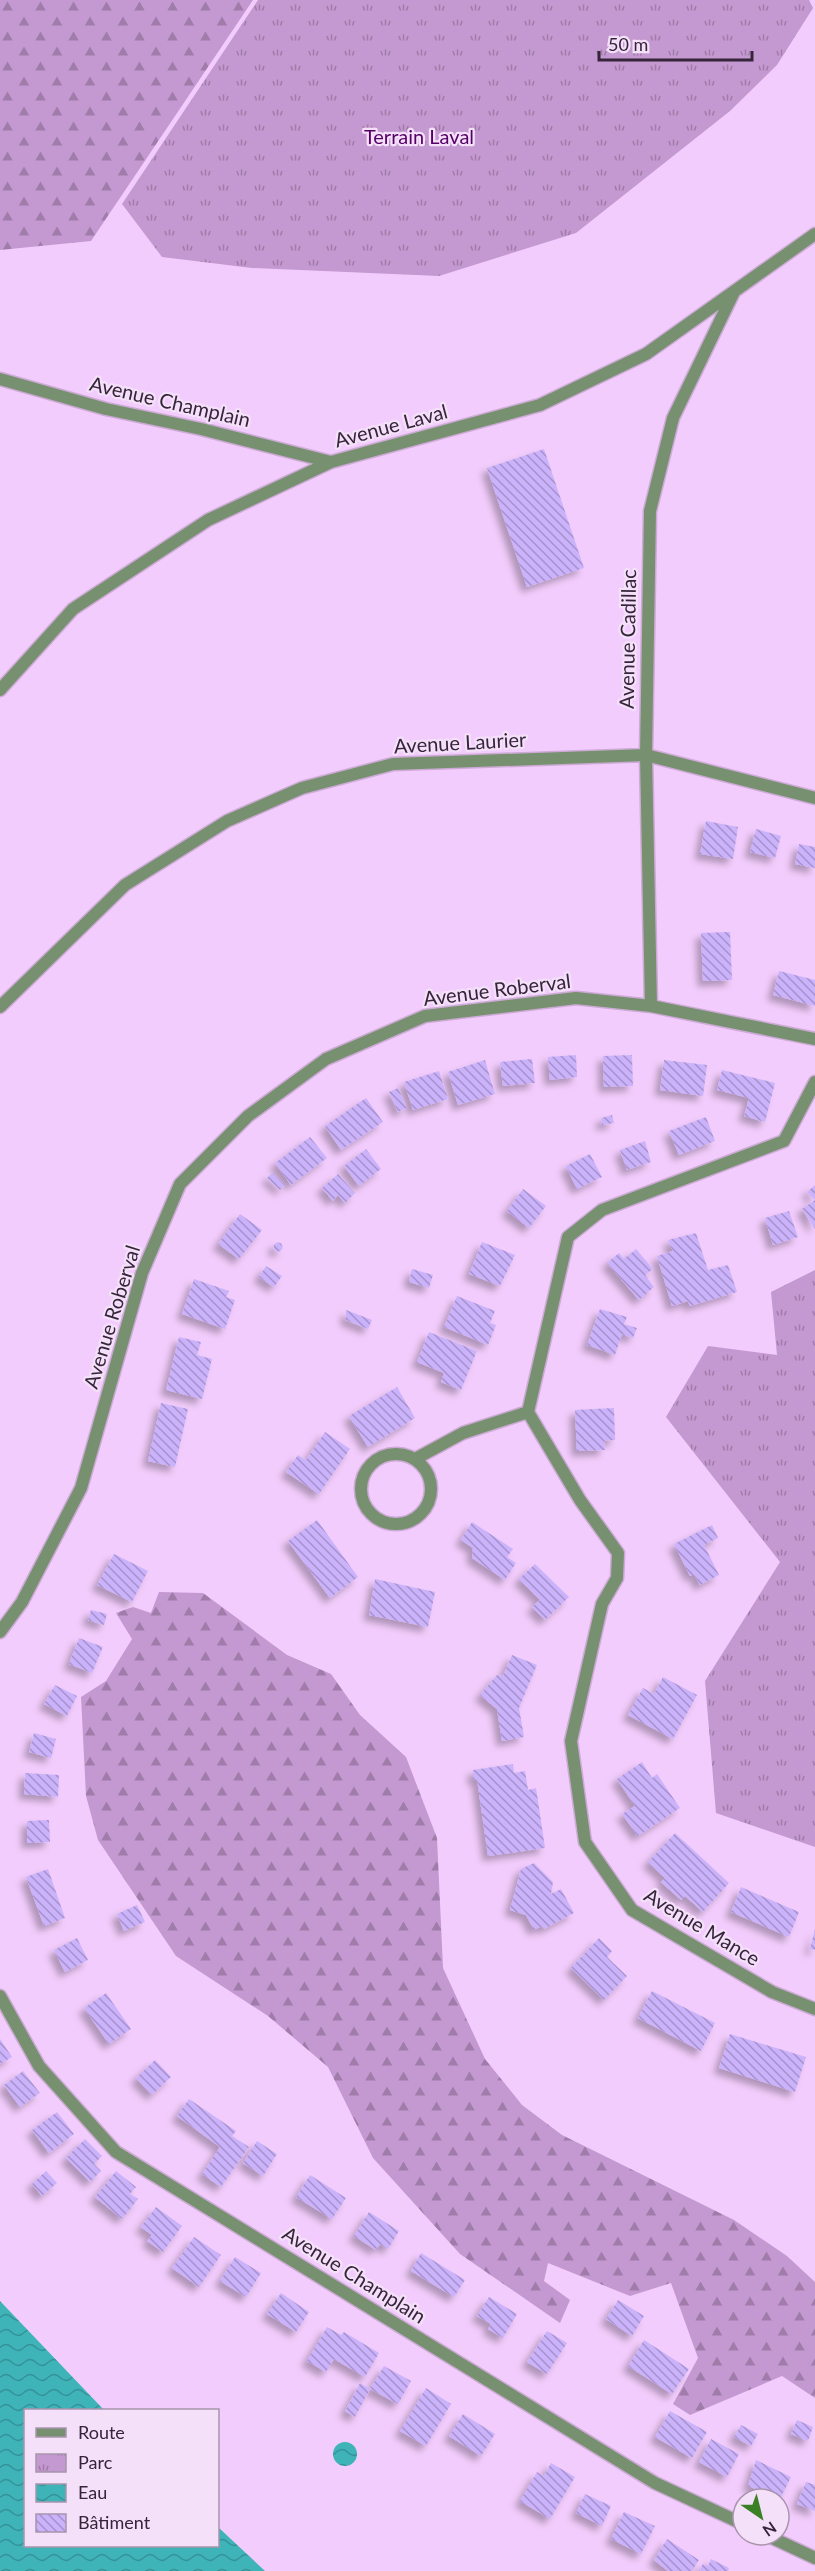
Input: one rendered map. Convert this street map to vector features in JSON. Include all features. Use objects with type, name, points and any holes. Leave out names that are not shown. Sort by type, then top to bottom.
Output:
[{"type":"street","name":"Avenue Laval","points":[[0,690],[73,609],[208,520],[332,462],[540,405],[646,354],[815,234]]},
{"type":"street","name":"Avenue Cadillac","points":[[651,1006],[646,754],[650,511],[673,418],[735,290]]},
{"type":"street","name":"Avenue Champlain","points":[[0,379],[106,409],[201,429],[332,462]]},
{"type":"street","name":"Avenue Laurier","points":[[0,1007],[124,885],[227,821],[302,788],[393,764],[646,754],[815,798]]},
{"type":"street","name":"Avenue Roberval","points":[[0,1632],[22,1602],[81,1488],[142,1273],[180,1184],[248,1116],[326,1059],[425,1016],[576,998],[651,1006],[815,1039]]},
{"type":"street","points":[[415,1459],[428,1475],[431,1485],[427,1506],[422,1514],[403,1524],[386,1524],[378,1520],[365,1508],[362,1500],[362,1479],[366,1469],[383,1456],[394,1454],[415,1459],[464,1432],[528,1412],[568,1237],[602,1210],[784,1141],[815,1083]]},
{"type":"street","name":"Avenue Mance","points":[[528,1412],[580,1500],[618,1553],[617,1578],[602,1604],[571,1741],[585,1842],[632,1910],[772,1992],[815,2009]]},
{"type":"street","name":"Avenue Champlain","points":[[0,1996],[39,2066],[116,2152],[655,2483],[731,2518]]},
{"type":"street","points":[[791,2547],[815,2558]]},
{"type":"green space","points":[[0,0],[253,0],[91,241],[0,250]]},
{"type":"green space","name":"Terrain Laval","points":[[258,0],[809,0],[813,8],[777,65],[730,111],[576,233],[439,276],[252,268],[162,257],[122,204]]},
{"type":"green space","points":[[815,1270],[815,1847],[716,1813],[705,1681],[780,1562],[666,1417],[708,1346],[777,1355],[771,1292]]},
{"type":"green space","points":[[159,1592],[203,1593],[287,1655],[331,1674],[360,1715],[406,1757],[437,1838],[443,1968],[485,2059],[522,2105],[562,2135],[734,2220],[787,2256],[815,2282],[815,2398],[782,2376],[690,2415],[673,2404],[698,2358],[671,2283],[630,2296],[548,2263],[544,2281],[570,2300],[560,2323],[460,2254],[373,2158],[328,2067],[268,2016],[176,1956],[98,1840],[86,1796],[81,1697],[106,1681],[132,1639],[116,1613],[133,1607],[151,1613]]},
{"type":"water","points":[[0,2301],[103,2409],[24,2409],[24,2547],[219,2547],[219,2528],[265,2571],[0,2571]]},
{"type":"water","points":[[345,2442],[353,2446],[357,2454],[353,2462],[345,2466],[337,2462],[333,2454],[337,2446]]},
{"type":"building","points":[[544,449],[584,568],[527,587],[487,468]]},
{"type":"building","points":[[706,821],[738,827],[733,859],[700,854]]},
{"type":"building","points":[[756,829],[781,836],[775,858],[750,852]]},
{"type":"building","points":[[799,844],[815,847],[815,868],[795,864]]},
{"type":"building","points":[[730,932],[732,980],[703,981],[701,933]]},
{"type":"building","points":[[779,971],[815,980],[815,1006],[773,995]]},
{"type":"building","points":[[576,1055],[577,1077],[550,1080],[548,1057]]},
{"type":"building","points":[[632,1055],[633,1086],[604,1087],[603,1056]]},
{"type":"building","points":[[532,1059],[535,1083],[503,1086],[500,1062]]},
{"type":"building","points":[[485,1060],[495,1094],[458,1105],[448,1072]]},
{"type":"building","points":[[664,1060],[707,1065],[703,1096],[660,1090]]},
{"type":"building","points":[[722,1070],[775,1083],[765,1122],[744,1116],[749,1098],[717,1090]]},
{"type":"building","points":[[439,1071],[448,1099],[413,1110],[404,1082]]},
{"type":"building","points":[[398,1088],[407,1108],[398,1112],[389,1092]]},
{"type":"building","points":[[366,1098],[383,1122],[341,1150],[325,1126]]},
{"type":"building","points":[[612,1115],[614,1123],[602,1125],[601,1118]]},
{"type":"building","points":[[706,1117],[715,1141],[679,1155],[669,1131]]},
{"type":"building","points":[[310,1137],[327,1158],[291,1185],[275,1163]]},
{"type":"building","points":[[645,1141],[651,1162],[627,1170],[620,1150]]},
{"type":"building","points":[[366,1149],[381,1169],[359,1186],[344,1166]]},
{"type":"building","points":[[590,1154],[602,1177],[577,1189],[566,1166]]},
{"type":"building","points":[[272,1173],[285,1185],[280,1190],[267,1178]]},
{"type":"building","points":[[338,1174],[355,1193],[345,1203],[338,1195],[333,1201],[322,1188]]},
{"type":"building","points":[[815,1185],[815,1200],[807,1192]]},
{"type":"building","points":[[523,1189],[546,1206],[529,1228],[507,1211]]},
{"type":"building","points":[[815,1200],[815,1229],[802,1209]]},
{"type":"building","points":[[789,1211],[798,1237],[773,1245],[765,1218]]},
{"type":"building","points":[[240,1214],[262,1230],[239,1259],[218,1244]]},
{"type":"building","points":[[696,1233],[708,1270],[728,1265],[737,1292],[690,1306],[688,1301],[672,1306],[657,1256],[673,1251],[668,1240]]},
{"type":"building","points":[[278,1242],[283,1247],[278,1252],[273,1247]]},
{"type":"building","points":[[482,1242],[515,1255],[500,1286],[469,1274]]},
{"type":"building","points":[[636,1249],[653,1269],[645,1275],[654,1287],[639,1300],[607,1263],[619,1253],[624,1259]]},
{"type":"building","points":[[266,1266],[282,1276],[274,1287],[259,1277]]},
{"type":"building","points":[[412,1269],[433,1275],[429,1288],[409,1282]]},
{"type":"building","points":[[194,1279],[229,1291],[226,1297],[235,1300],[225,1329],[182,1314]]},
{"type":"building","points":[[457,1296],[495,1311],[490,1323],[496,1325],[488,1345],[444,1327]]},
{"type":"building","points":[[600,1309],[627,1317],[624,1324],[637,1328],[633,1338],[622,1334],[615,1355],[587,1345]]},
{"type":"building","points":[[346,1310],[372,1320],[368,1329],[346,1320]]},
{"type":"building","points":[[429,1332],[477,1351],[461,1390],[441,1382],[444,1373],[417,1362]]},
{"type":"building","points":[[179,1337],[201,1342],[197,1355],[212,1359],[202,1399],[166,1390]]},
{"type":"building","points":[[397,1387],[415,1418],[368,1447],[349,1416]]},
{"type":"building","points":[[161,1403],[188,1409],[175,1467],[148,1461]]},
{"type":"building","points":[[614,1408],[615,1440],[604,1441],[605,1450],[577,1451],[575,1410]]},
{"type":"building","points":[[325,1432],[350,1449],[319,1494],[286,1472],[298,1455],[306,1460]]},
{"type":"building","points":[[317,1520],[358,1577],[330,1598],[288,1541]]},
{"type":"building","points":[[472,1522],[513,1549],[507,1557],[516,1563],[505,1580],[472,1558],[473,1548],[461,1540]]},
{"type":"building","points":[[712,1525],[718,1538],[704,1545],[719,1575],[700,1585],[694,1574],[690,1576],[674,1544]]},
{"type":"building","points":[[114,1554],[148,1571],[132,1602],[97,1585]]},
{"type":"building","points":[[535,1564],[569,1597],[545,1620],[532,1607],[540,1600],[519,1579]]},
{"type":"building","points":[[375,1579],[435,1592],[428,1627],[369,1615]]},
{"type":"building","points":[[91,1610],[107,1614],[104,1625],[88,1620]]},
{"type":"building","points":[[79,1638],[103,1647],[92,1673],[69,1664]]},
{"type":"building","points":[[512,1655],[537,1665],[519,1708],[524,1737],[502,1741],[497,1709],[480,1695],[497,1675],[503,1676]]},
{"type":"building","points":[[663,1677],[697,1695],[673,1739],[628,1715],[643,1688],[654,1694]]},
{"type":"building","points":[[55,1685],[77,1696],[67,1716],[44,1704]]},
{"type":"building","points":[[34,1733],[56,1739],[51,1758],[29,1752]]},
{"type":"building","points":[[642,1762],[652,1778],[657,1774],[680,1808],[638,1836],[622,1814],[635,1806],[617,1779]]},
{"type":"building","points":[[513,1764],[514,1773],[525,1771],[528,1790],[536,1788],[545,1848],[488,1856],[477,1779],[473,1780],[473,1770]]},
{"type":"building","points":[[25,1773],[59,1775],[58,1797],[24,1794]]},
{"type":"building","points":[[49,1820],[50,1842],[27,1843],[27,1821]]},
{"type":"building","points":[[675,1833],[729,1883],[703,1912],[685,1896],[681,1900],[661,1882],[665,1878],[648,1862]]},
{"type":"building","points":[[534,1863],[553,1882],[551,1894],[561,1889],[574,1913],[544,1929],[542,1926],[534,1930],[526,1915],[510,1910],[521,1869]]},
{"type":"building","points":[[48,1869],[65,1918],[44,1926],[26,1877]]},
{"type":"building","points":[[741,1887],[799,1912],[789,1937],[731,1912]]},
{"type":"building","points":[[137,1905],[145,1922],[124,1931],[117,1914]]},
{"type":"building","points":[[815,1929],[815,1950],[810,1949]]},
{"type":"building","points":[[77,1938],[88,1960],[65,1972],[54,1950]]},
{"type":"building","points":[[599,1938],[612,1951],[607,1957],[627,1976],[604,2000],[571,1968]]},
{"type":"building","points":[[652,1991],[715,2023],[701,2051],[638,2018]]},
{"type":"building","points":[[106,1993],[131,2029],[109,2044],[84,2008]]},
{"type":"building","points":[[730,2034],[806,2057],[795,2092],[719,2068]]},
{"type":"building","points":[[0,2039],[12,2057],[0,2064]]},
{"type":"building","points":[[155,2060],[171,2077],[152,2095],[136,2078]]},
{"type":"building","points":[[23,2071],[40,2093],[20,2107],[4,2085]]},
{"type":"building","points":[[189,2099],[236,2131],[232,2136],[249,2147],[221,2187],[202,2174],[220,2147],[177,2116]]},
{"type":"building","points":[[57,2112],[74,2134],[49,2153],[32,2130]]},
{"type":"building","points":[[85,2139],[102,2156],[94,2164],[101,2171],[90,2182],[66,2158]]},
{"type":"building","points":[[257,2141],[277,2154],[263,2176],[243,2163]]},
{"type":"building","points":[[46,2171],[57,2183],[42,2196],[32,2184]]},
{"type":"building","points":[[116,2171],[136,2187],[130,2194],[138,2199],[122,2219],[95,2197]]},
{"type":"building","points":[[310,2175],[346,2198],[332,2219],[296,2197]]},
{"type":"building","points":[[156,2207],[182,2226],[163,2252],[147,2241],[152,2235],[141,2227]]},
{"type":"building","points":[[369,2212],[399,2231],[388,2249],[380,2244],[376,2250],[354,2236]]},
{"type":"building","points":[[194,2237],[221,2255],[199,2287],[172,2268]]},
{"type":"building","points":[[421,2253],[465,2280],[454,2297],[411,2271]]},
{"type":"building","points":[[235,2257],[261,2273],[246,2297],[220,2281]]},
{"type":"building","points":[[281,2293],[309,2312],[296,2332],[267,2314]]},
{"type":"building","points":[[489,2297],[517,2314],[503,2338],[488,2329],[491,2324],[477,2316]]},
{"type":"building","points":[[618,2300],[644,2316],[632,2336],[606,2319]]},
{"type":"building","points":[[327,2327],[341,2335],[344,2332],[379,2353],[365,2377],[334,2359],[326,2372],[307,2361]]},
{"type":"building","points":[[547,2331],[567,2343],[547,2374],[527,2362]]},
{"type":"building","points":[[644,2340],[689,2369],[672,2394],[628,2366]]},
{"type":"building","points":[[384,2366],[411,2381],[398,2404],[370,2389]]},
{"type":"building","points":[[360,2383],[370,2389],[355,2417],[345,2411]]},
{"type":"building","points":[[426,2388],[451,2404],[426,2446],[400,2431]]},
{"type":"building","points":[[670,2411],[707,2432],[692,2458],[655,2437]]},
{"type":"building","points":[[463,2414],[495,2434],[481,2456],[449,2436]]},
{"type":"building","points":[[797,2420],[813,2427],[808,2441],[791,2434]]},
{"type":"building","points":[[741,2425],[758,2434],[751,2446],[734,2437]]},
{"type":"building","points":[[711,2439],[739,2454],[727,2477],[699,2462]]},
{"type":"building","points":[[756,2460],[791,2477],[786,2487],[748,2486]]},
{"type":"building","points":[[551,2463],[575,2477],[550,2519],[520,2501],[537,2472],[544,2476]]},
{"type":"building","points":[[806,2482],[815,2485],[815,2511],[797,2504]]},
{"type":"building","points":[[585,2494],[611,2506],[602,2526],[576,2513]]},
{"type":"building","points":[[624,2512],[655,2526],[641,2554],[611,2539]]},
{"type":"building","points":[[667,2539],[699,2560],[692,2571],[668,2571],[654,2560]]},
{"type":"building","points":[[711,2559],[729,2568],[728,2571],[699,2571],[703,2564],[708,2566]]}]
